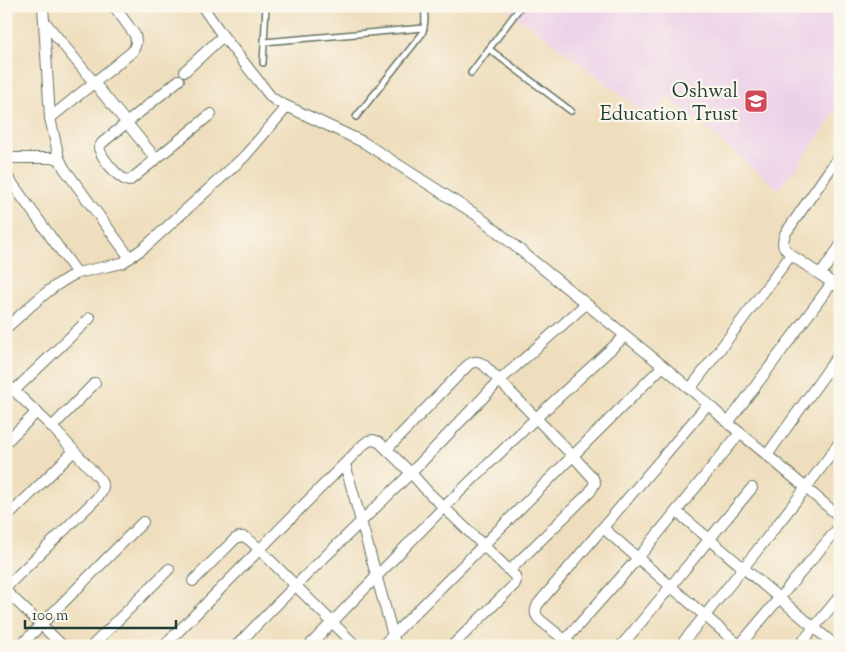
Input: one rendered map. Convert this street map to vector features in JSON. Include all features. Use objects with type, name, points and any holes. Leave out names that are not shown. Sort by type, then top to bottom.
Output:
[{"type":"street","points":[[43,6],[50,118],[59,158],[64,168],[130,258]]},
{"type":"street","points":[[50,118],[132,52],[135,47],[135,35],[114,6]]},
{"type":"street","points":[[202,6],[270,97],[287,107],[363,142],[478,216],[690,388],[728,423],[840,517]]},
{"type":"street","points":[[44,21],[156,159]]},
{"type":"street","points":[[211,114],[129,180],[124,180],[118,176],[99,148],[102,143],[182,75],[223,36]]},
{"type":"street","points":[[6,328],[64,280],[77,273],[115,265],[130,258],[152,242],[244,158],[287,107]]},
{"type":"street","points":[[728,423],[836,285],[791,255],[784,248],[782,241],[840,155]]},
{"type":"street","points":[[6,158],[59,158]]},
{"type":"street","points":[[6,175],[77,273]]},
{"type":"street","points":[[821,274],[840,246]]},
{"type":"street","points":[[690,388],[791,255]]},
{"type":"street","points":[[236,646],[411,473],[499,381],[586,304]]},
{"type":"street","points":[[14,390],[90,318]]},
{"type":"street","points":[[309,646],[444,508],[536,418],[625,336]]},
{"type":"street","points":[[767,455],[840,353]]},
{"type":"street","points":[[386,449],[473,361],[483,364],[573,456],[593,478],[595,484],[510,570]]},
{"type":"street","points":[[382,646],[663,366]]},
{"type":"street","points":[[6,383],[52,427],[100,480],[103,487],[101,493],[6,587]]},
{"type":"street","points":[[52,427],[95,383]]},
{"type":"street","points":[[708,404],[538,604],[535,610],[536,615],[566,644],[740,433]]},
{"type":"street","points":[[6,442],[37,412]]},
{"type":"street","points":[[164,646],[344,464],[368,441],[373,440],[379,442],[411,473],[427,492],[515,576],[516,581],[514,585],[452,646]]},
{"type":"street","points":[[680,646],[806,488],[840,442]]},
{"type":"street","points":[[6,518],[74,451]]},
{"type":"street","points":[[344,464],[396,646]]},
{"type":"street","points":[[621,646],[752,488]]},
{"type":"street","points":[[676,512],[836,646]]},
{"type":"street","points":[[20,646],[143,522]]},
{"type":"street","points":[[603,528],[739,646],[840,526]]},
{"type":"street","points":[[193,582],[239,536],[245,536],[356,646]]},
{"type":"street","points":[[92,646],[169,569]]},
{"type":"street","points":[[6,591],[62,646]]},
{"type":"street","points":[[799,646],[840,596]]},
{"type":"lane","points":[[263,63],[266,6]]},
{"type":"lane","points":[[356,117],[419,39],[424,28],[424,6]]},
{"type":"lane","points":[[471,73],[521,6]]},
{"type":"lane","points":[[264,42],[424,28]]},
{"type":"lane","points":[[489,49],[570,111]]},
{"type":"shaded area","name":"Oshwal Education Trust","points":[[503,6],[840,6],[840,105],[798,166],[778,189],[668,97],[651,118]]},
{"type":"place","name":"Oshwal Education Trust","points":[[756,101]]}]
